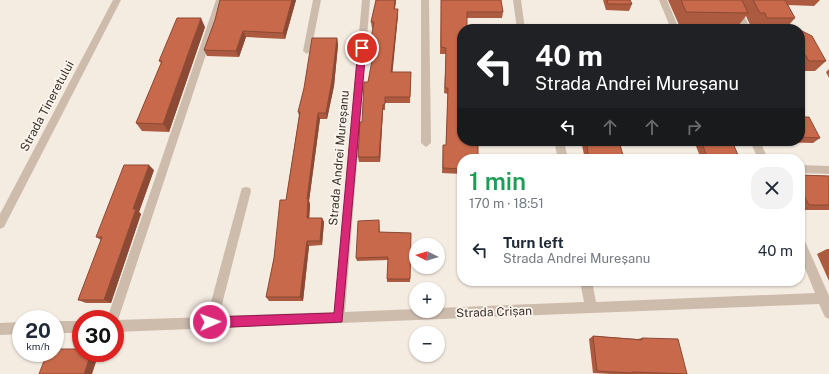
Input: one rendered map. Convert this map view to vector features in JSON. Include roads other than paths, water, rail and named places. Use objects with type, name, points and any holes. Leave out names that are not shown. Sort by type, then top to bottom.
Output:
[{"type":"street","name":"Strada Tineretului","points":[[0,224],[117,0]]},
{"type":"street","points":[[117,310],[220,0]]},
{"type":"street","points":[[307,51],[317,0]]},
{"type":"street","name":"Strada Andrei Mureșanu","points":[[338,318],[366,0]]},
{"type":"street","points":[[425,0],[426,144]]},
{"type":"street","points":[[517,0],[520,24]]},
{"type":"street","points":[[663,0],[673,24]]},
{"type":"street","points":[[732,0],[744,24]]},
{"type":"street","points":[[805,169],[829,170]]},
{"type":"street","points":[[210,322],[234,241],[246,190]]},
{"type":"street","points":[[805,254],[829,313]]},
{"type":"street","points":[[587,286],[591,308]]},
{"type":"street","name":"Strada Crișan","points":[[124,326],[824,298]]},
{"type":"street","points":[[0,329],[12,328]]}]
